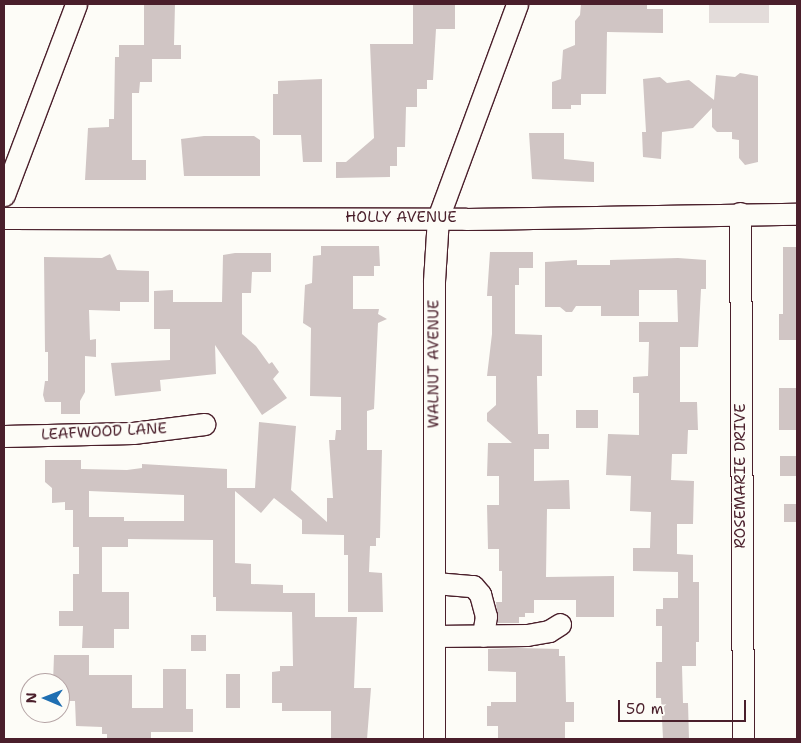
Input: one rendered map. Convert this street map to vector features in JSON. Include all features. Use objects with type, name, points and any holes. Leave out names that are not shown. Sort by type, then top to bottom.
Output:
[{"type":"street","points":[[4,195],[76,4]]},
{"type":"street","name":"WALNUT AVENUE","points":[[434,739],[434,281],[438,218],[517,4]]},
{"type":"street","name":"HOLLY AVENUE","points":[[4,218],[438,218],[740,213],[797,214]]},
{"type":"street","name":"ROSEMARIE DRIVE","points":[[740,213],[743,739]]},
{"type":"street","name":"LEAFWOOD LANE","points":[[4,436],[133,433],[204,424]]},
{"type":"street","points":[[434,583],[473,586],[480,594],[486,616],[483,636]]},
{"type":"street","points":[[434,636],[527,635],[549,631],[560,624]]},
{"type":"shaded area","points":[[709,4],[769,4],[769,23],[709,23]]},
{"type":"building","points":[[144,4],[175,4],[174,45],[181,45],[181,59],[152,59],[152,82],[140,82],[139,93],[132,93],[132,160],[146,160],[146,180],[85,180],[88,128],[109,127],[109,119],[114,119],[115,57],[119,57],[119,45],[144,45]]},
{"type":"building","points":[[413,4],[455,4],[455,29],[436,29],[433,80],[427,80],[427,89],[417,89],[417,107],[406,107],[405,147],[397,147],[397,166],[390,166],[390,177],[336,178],[336,162],[346,162],[374,138],[370,44],[413,44]]},
{"type":"building","points":[[581,4],[647,4],[647,9],[663,9],[663,33],[607,32],[606,94],[581,94],[581,105],[571,105],[571,109],[552,109],[552,82],[561,79],[563,50],[575,45],[575,21],[580,15]]},
{"type":"building","points":[[740,73],[758,76],[758,162],[745,165],[739,158],[739,140],[732,139],[732,132],[717,132],[712,127],[712,108],[693,128],[662,132],[661,159],[643,157],[642,132],[646,132],[643,79],[660,77],[667,83],[689,80],[714,100],[716,75],[735,77]]},
{"type":"building","points":[[322,79],[322,162],[303,162],[301,135],[273,135],[273,94],[278,94],[278,81]]},
{"type":"building","points":[[529,133],[564,133],[564,159],[594,162],[594,182],[532,179]]},
{"type":"building","points":[[204,136],[254,136],[260,140],[260,176],[184,176],[181,139]]},
{"type":"building","points":[[321,246],[379,246],[380,266],[374,266],[374,276],[353,276],[353,309],[379,309],[378,314],[387,319],[378,323],[374,409],[367,411],[367,450],[382,450],[380,538],[376,538],[376,546],[370,546],[369,572],[382,573],[383,612],[348,612],[348,555],[344,555],[344,535],[302,534],[302,520],[274,498],[261,513],[235,491],[235,563],[251,564],[251,584],[283,585],[283,593],[315,593],[315,617],[357,617],[354,688],[371,688],[367,739],[331,739],[331,711],[282,711],[282,703],[272,703],[272,672],[280,671],[280,666],[293,666],[292,612],[216,611],[216,597],[213,597],[213,540],[128,539],[128,547],[102,547],[102,592],[129,592],[129,629],[114,629],[114,648],[82,648],[83,626],[59,626],[59,611],[73,611],[73,574],[79,574],[79,547],[73,547],[73,510],[65,510],[65,502],[52,503],[52,488],[45,482],[45,460],[81,460],[81,469],[127,470],[142,468],[142,464],[227,469],[227,488],[255,488],[259,422],[296,426],[291,490],[327,522],[327,498],[333,498],[329,440],[335,440],[336,430],[341,430],[341,397],[310,396],[311,328],[303,323],[305,285],[312,283],[313,256],[321,255]],"holes":[[[89,491],[184,495],[184,521],[124,521],[124,517],[89,517]]]},
{"type":"building","points":[[783,247],[797,247],[797,340],[779,340],[779,314],[783,314]]},
{"type":"building","points":[[490,252],[533,252],[533,268],[519,268],[519,285],[515,285],[515,334],[542,335],[542,376],[537,376],[538,434],[549,434],[549,449],[534,449],[534,481],[569,480],[570,509],[547,509],[546,577],[614,576],[614,617],[576,617],[576,600],[534,600],[534,613],[525,613],[525,617],[519,617],[519,623],[498,623],[496,602],[502,602],[502,571],[499,571],[499,549],[488,549],[487,505],[499,505],[499,476],[487,476],[488,443],[512,443],[487,421],[487,413],[496,405],[496,376],[487,376],[492,334],[492,296],[487,296]]},
{"type":"building","points":[[271,253],[271,272],[252,272],[251,293],[242,293],[242,334],[256,346],[269,364],[272,362],[279,372],[273,379],[287,398],[262,415],[215,345],[216,374],[160,380],[161,391],[115,396],[111,363],[170,360],[170,329],[154,329],[154,291],[173,290],[173,302],[222,302],[223,255]]},
{"type":"building","points":[[110,254],[117,270],[149,271],[149,302],[120,302],[120,311],[89,310],[90,340],[96,339],[96,357],[85,356],[85,392],[80,401],[80,414],[61,414],[61,402],[45,402],[43,395],[45,381],[48,381],[48,352],[45,352],[44,257],[102,258]]},
{"type":"building","points":[[678,258],[706,260],[706,289],[701,289],[698,347],[680,347],[680,402],[697,402],[698,430],[688,430],[687,454],[672,454],[671,480],[694,481],[693,524],[677,524],[677,554],[693,555],[693,582],[699,582],[699,642],[696,642],[696,666],[682,666],[683,703],[688,703],[689,739],[663,739],[661,698],[656,698],[656,662],[662,662],[662,626],[656,626],[656,609],[663,609],[663,598],[678,598],[678,572],[633,571],[633,548],[650,548],[651,512],[630,511],[631,476],[606,475],[608,434],[639,435],[639,393],[633,393],[633,377],[648,376],[649,342],[639,342],[639,322],[678,322],[677,290],[639,290],[639,316],[601,316],[601,306],[576,306],[572,312],[566,312],[560,307],[545,307],[545,262],[577,260],[577,265],[610,265],[610,260]]},
{"type":"building","points":[[779,388],[797,388],[797,430],[779,430]]},
{"type":"building","points":[[576,410],[598,410],[598,428],[576,428]]},
{"type":"building","points":[[780,456],[797,456],[797,476],[780,476]]},
{"type":"building","points":[[784,504],[797,504],[797,522],[784,522]]},
{"type":"building","points":[[191,635],[206,635],[206,651],[191,651]]},
{"type":"building","points":[[488,649],[559,649],[559,656],[565,656],[566,702],[574,702],[574,722],[565,722],[565,739],[498,739],[498,726],[487,726],[487,706],[491,706],[491,702],[516,702],[516,672],[488,671]]},
{"type":"building","points":[[54,655],[89,655],[89,675],[132,675],[132,708],[163,708],[163,669],[186,669],[186,709],[193,709],[193,732],[151,732],[151,739],[107,739],[107,734],[102,734],[102,727],[76,726],[75,701],[70,701],[70,673],[53,673]]},
{"type":"building","points":[[226,674],[240,674],[240,708],[226,708]]}]
